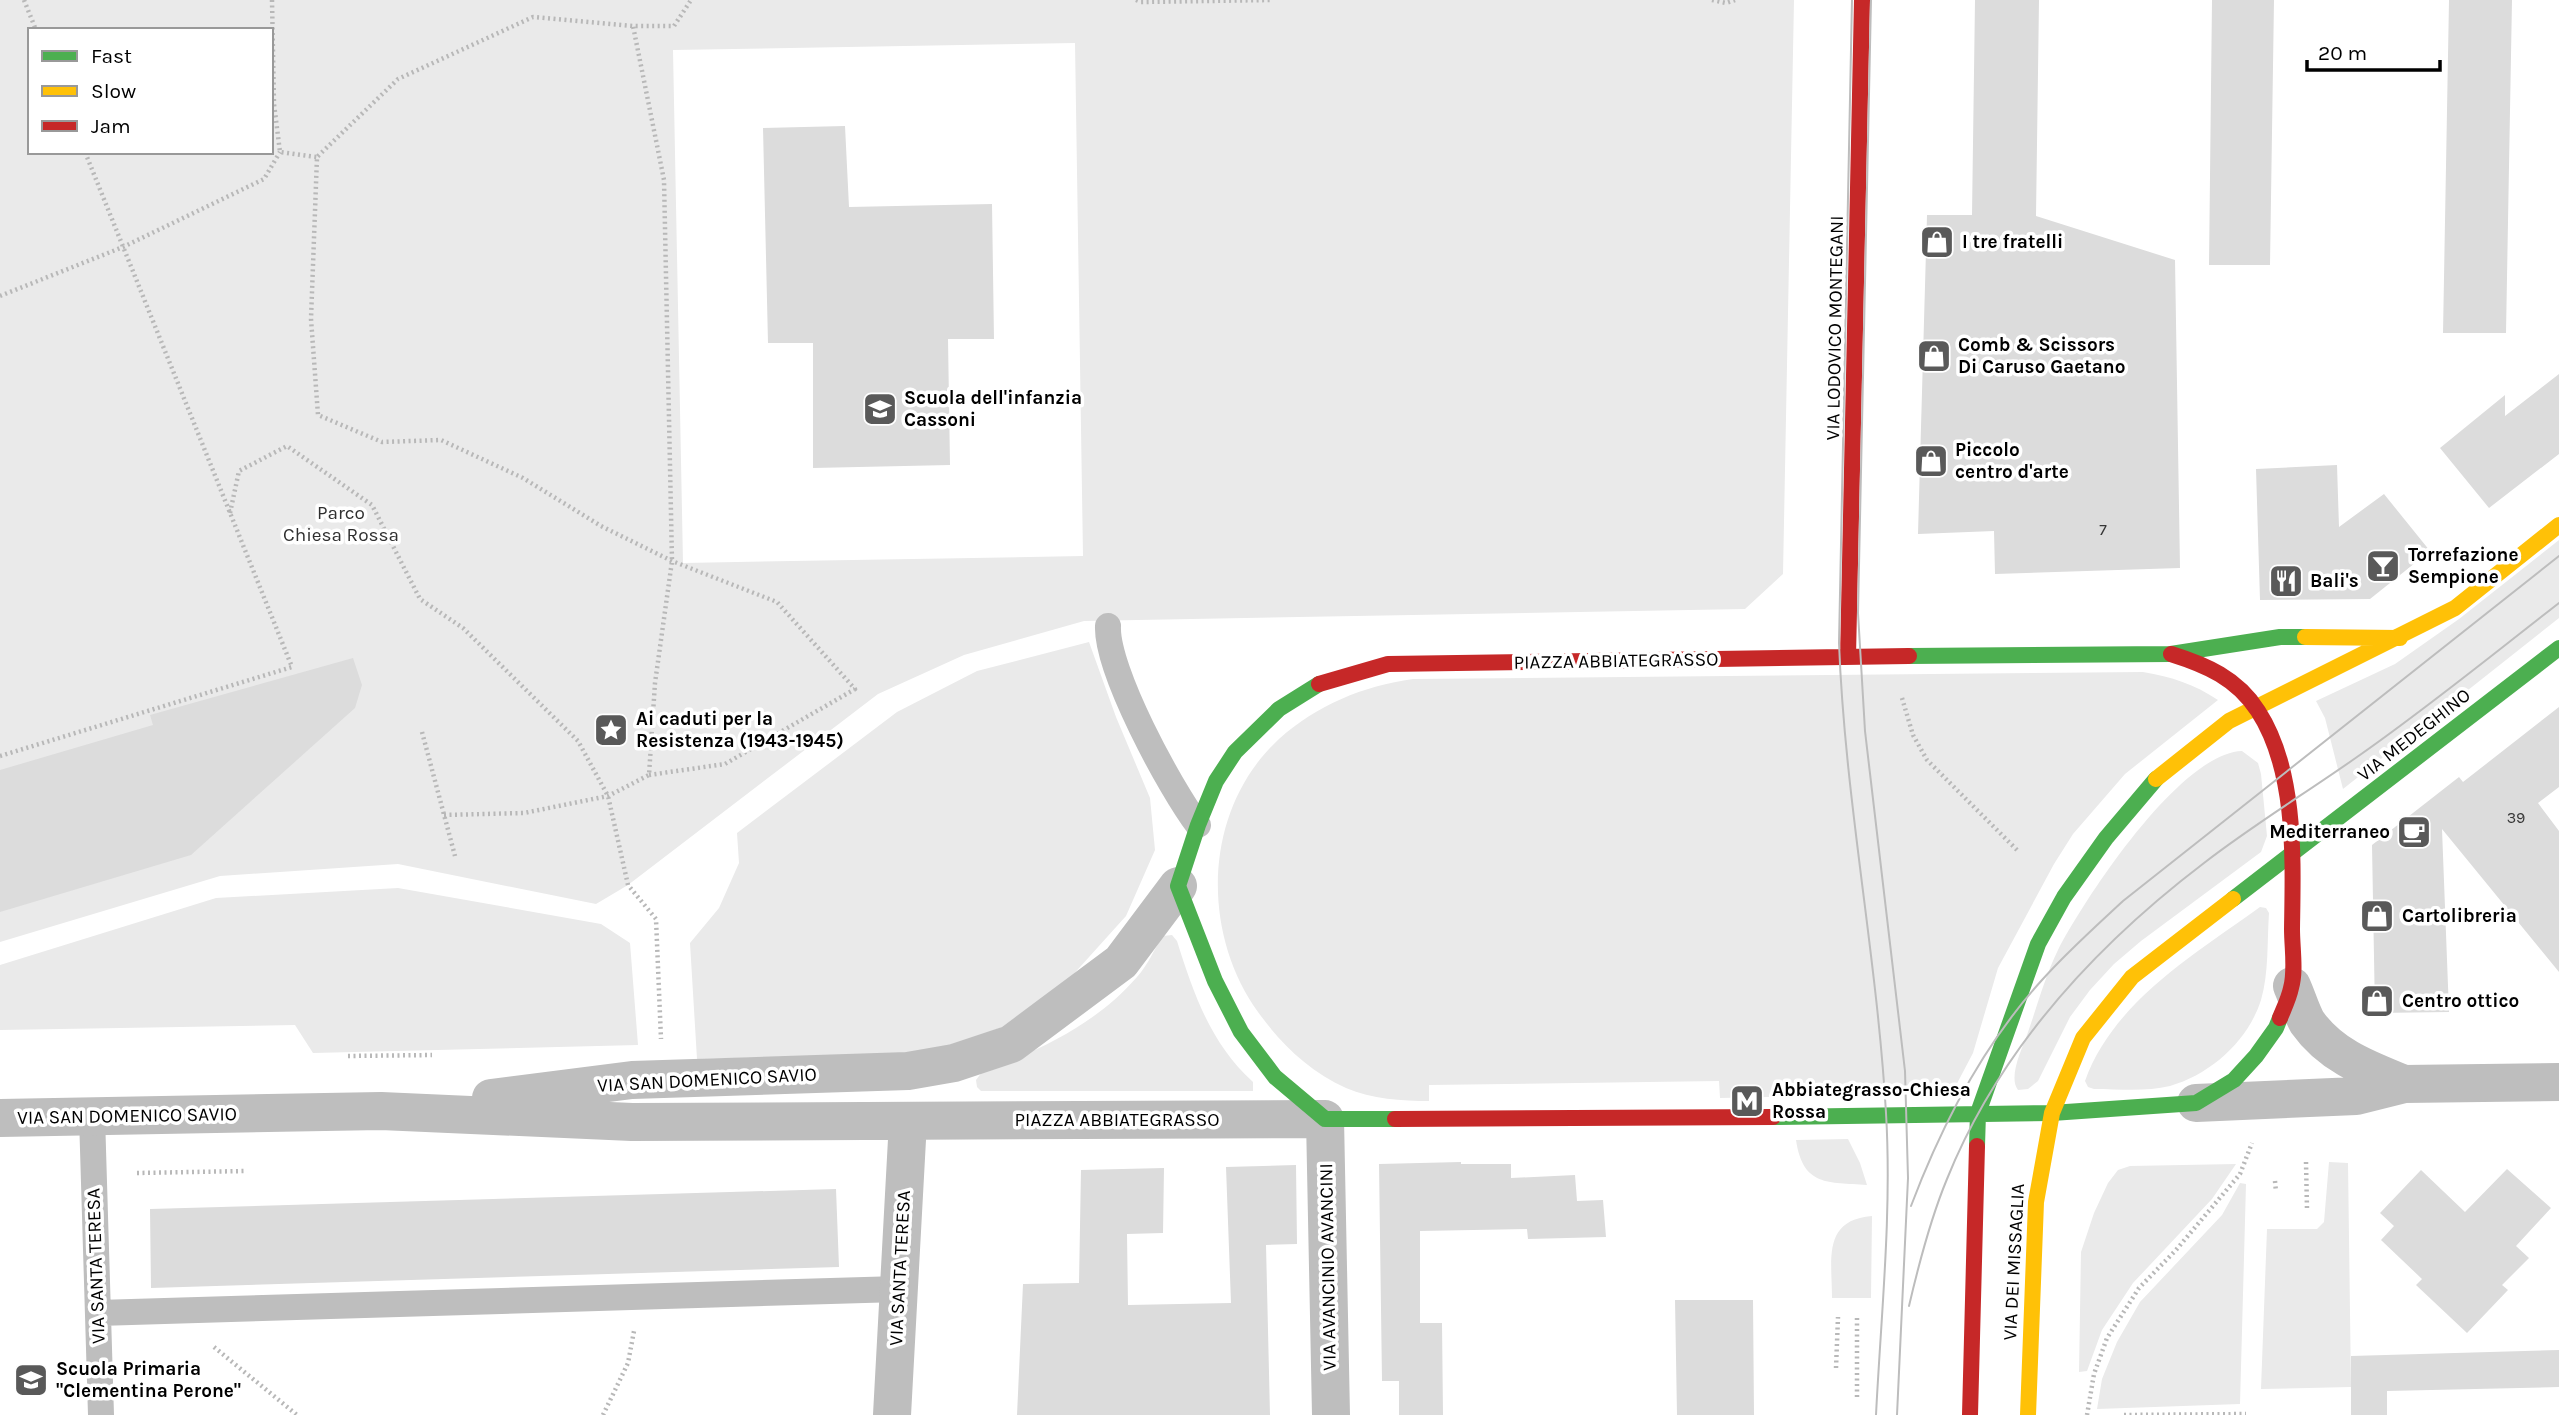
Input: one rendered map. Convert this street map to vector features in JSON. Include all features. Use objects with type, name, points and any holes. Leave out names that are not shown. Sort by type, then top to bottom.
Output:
[{"type":"street","name":"VIA LODOVICO MONTEGANI","points":[[1848,657],[1862,0]]},
{"type":"street","points":[[1978,1113],[2038,944],[2064,897],[2089,860],[2158,776],[2229,721],[2400,638],[2455,608],[2559,525]]},
{"type":"street","name":"PIAZZA ABBIATEGRASSO","points":[[908,1071],[954,1063],[1011,1044],[1121,962],[1178,886],[1216,781],[1235,752],[1279,709],[1313,686],[1351,673],[1388,664],[2171,654],[2280,637],[2400,638]]},
{"type":"street","name":"VIA MEDEGHINO","points":[[2293,854],[2559,648]]},
{"type":"street","name":"PIAZZA ABBIATEGRASSO","points":[[2171,654],[2203,664],[2229,678],[2257,709],[2271,736],[2283,774],[2293,854],[2292,986],[2276,1028],[2234,1080],[2196,1103]]},
{"type":"street","points":[[2052,1113],[2082,1038],[2132,977],[2293,854]]},
{"type":"street","points":[[1178,886],[1215,981],[1241,1032],[1275,1077],[1325,1119]]},
{"type":"street","name":"PIAZZA ABBIATEGRASSO","points":[[2292,986],[2306,1020],[2331,1049],[2360,1066],[2404,1084]]},
{"type":"street","name":"VIA SAN DOMENICO SAVIO","points":[[381,1111],[632,1080],[908,1071]]},
{"type":"street","points":[[2404,1084],[2559,1082]]},
{"type":"street","name":"PIAZZA ABBIATEGRASSO","points":[[908,1121],[1708,1118],[2052,1113],[2356,1096],[2404,1084]]},
{"type":"street","name":"VIA SAN DOMENICO SAVIO","points":[[0,1118],[381,1111],[632,1122],[908,1121]]},
{"type":"street","name":"VIA DEI MISSAGLIA","points":[[1970,1415],[1978,1113]]},
{"type":"street","name":"VIA DEI MISSAGLIA","points":[[2028,1415],[2036,1202],[2052,1113]]},
{"type":"street","name":"VIA AVANCINIO AVANCINI","points":[[1325,1119],[1331,1415]]},
{"type":"street","name":"VIA SANTA TERESA","points":[[892,1415],[908,1121]]},
{"type":"lane","points":[[1108,626],[1107,639],[1113,663],[1181,802],[1198,825]]},
{"type":"lane","name":"VIA SANTA TERESA","points":[[92,1116],[101,1415]]},
{"type":"lane","points":[[98,1313],[899,1289]]},
{"type":"path","points":[[24,0],[35,28]]},
{"type":"path","points":[[272,0],[273,28]]},
{"type":"path","points":[[444,815],[524,813],[608,796],[649,775],[725,764],[855,689],[777,602],[672,561],[601,526],[523,478],[441,440],[382,442],[318,415],[311,318],[317,157],[398,79],[533,17],[633,26],[674,26],[691,0]]},
{"type":"path","points":[[1136,0],[1272,0]]},
{"type":"path","points":[[1712,0],[1726,3],[1735,0]]},
{"type":"path","points":[[633,26],[664,180],[672,561],[655,683],[649,775]]},
{"type":"path","points":[[0,296],[123,247],[264,179],[280,152],[274,104],[273,52]]},
{"type":"path","points":[[280,152],[317,157]]},
{"type":"path","points":[[0,755],[292,667],[86,154]]},
{"type":"path","points":[[230,513],[239,471],[287,446],[372,505],[420,598],[463,628],[579,741],[608,796],[628,885],[656,919],[662,1049]]},
{"type":"path","points":[[1901,687],[1902,700],[1913,735],[1927,760],[2018,851]]},
{"type":"path","points":[[422,732],[455,856]]},
{"type":"path","points":[[348,1056],[432,1055]]},
{"type":"path","points":[[2087,1415],[2094,1374],[2107,1338],[2139,1288],[2176,1250],[2240,1174],[2246,1153],[2258,1134]]},
{"type":"path","points":[[2306,1162],[2307,1209]]},
{"type":"path","points":[[137,1173],[247,1171]]},
{"type":"path","points":[[2275,1181],[2276,1192]]},
{"type":"path","points":[[603,1415],[628,1363],[634,1337],[634,1297]]},
{"type":"path","points":[[170,1311],[297,1415]]},
{"type":"path","points":[[1836,1368],[1838,1317]]},
{"type":"path","points":[[1857,1318],[1857,1398]]},
{"type":"path","points":[[2124,1415],[2246,1414]]},
{"type":"green space","name":"Parco Chiesa Rossa","points":[[0,0],[1794,0],[1783,574],[1745,609],[1084,621],[964,655],[878,694],[628,885],[596,904],[398,864],[220,876],[0,942]],"holes":[[[1075,43],[1083,556],[683,563],[673,50]]]},
{"type":"green space","points":[[2559,540],[2559,618],[2343,789],[2325,718],[2316,701],[2395,664],[2459,619]]},
{"type":"green space","points":[[1089,642],[1116,717],[1150,798],[1155,850],[1126,916],[1071,977],[1002,1027],[935,1053],[697,1059],[690,943],[719,908],[739,863],[737,833],[897,712],[977,671]]},
{"type":"green space","points":[[2143,672],[2182,682],[2218,700],[2125,774],[2073,834],[1998,968],[1973,1053],[1952,1093],[1720,1098],[1719,1081],[1429,1085],[1429,1101],[1377,1097],[1356,1092],[1333,1081],[1286,1046],[1258,1012],[1239,980],[1226,945],[1219,908],[1218,871],[1224,835],[1236,800],[1254,768],[1279,739],[1309,716],[1359,692],[1413,679]]},
{"type":"green space","points":[[2242,751],[2258,763],[2261,774],[2267,836],[2261,852],[2114,964],[2070,1017],[2038,1081],[2028,1089],[2018,1090],[2014,1078],[2017,1063],[2045,981],[2058,950],[2089,897],[2137,832],[2164,801],[2191,776],[2217,758]]},
{"type":"green space","points":[[398,888],[601,924],[630,943],[638,1045],[313,1053],[295,1025],[0,1030],[0,965],[216,898]]},
{"type":"green space","points":[[2260,907],[2266,908],[2269,913],[2264,990],[2247,1029],[2226,1054],[2200,1073],[2170,1086],[2132,1090],[2088,1087],[2085,1081],[2098,1053],[2115,1027],[2136,1004],[2183,962]]},
{"type":"green space","points":[[1172,935],[1177,941],[1206,1018],[1226,1052],[1253,1082],[1253,1091],[981,1091],[977,1087],[976,1080],[982,1072],[1045,1045],[1103,1009],[1141,972],[1163,936]]},
{"type":"green space","points":[[1848,1139],[1867,1185],[1829,1182],[1811,1174],[1799,1155],[1796,1140]]},
{"type":"green space","points":[[2329,1162],[2348,1163],[2351,1387],[2261,1389],[2267,1229],[2317,1229],[2324,1222]]},
{"type":"green space","points":[[2236,1164],[2212,1199],[2133,1283],[2102,1330],[2087,1371],[2079,1372],[2081,1252],[2094,1213],[2108,1183],[2118,1170],[2130,1166]]},
{"type":"green space","points":[[2240,1183],[2246,1184],[2240,1404],[2097,1409],[2102,1379],[2117,1342],[2140,1302],[2222,1215]]},
{"type":"green space","points":[[1872,1216],[1871,1298],[1832,1298],[1831,1256],[1837,1234],[1845,1225],[1856,1219]]},
{"type":"building","points":[[1975,0],[2039,0],[2036,216],[2175,260],[2180,568],[1995,574],[1994,531],[1918,534],[1927,215],[1972,215]]},
{"type":"building","points":[[2212,0],[2274,0],[2270,265],[2209,265]]},
{"type":"building","points":[[2449,0],[2512,0],[2506,333],[2443,333]]},
{"type":"building","points":[[845,126],[849,207],[992,204],[994,339],[948,339],[950,465],[813,468],[813,343],[768,343],[763,128]]},
{"type":"building","points":[[2559,374],[2559,454],[2489,508],[2440,448],[2505,395],[2505,416]]},
{"type":"building","points":[[2337,465],[2339,527],[2384,494],[2430,551],[2370,599],[2260,600],[2256,469]]},
{"type":"building","points":[[353,658],[362,685],[355,708],[191,855],[0,912],[0,770],[153,725],[150,715]]},
{"type":"building","points":[[2559,707],[2559,787],[2538,803],[2559,831],[2559,972],[2442,829],[2449,1012],[2375,1013],[2372,845],[2459,777],[2463,782]]},
{"type":"building","points":[[1379,1164],[1511,1164],[1511,1178],[1575,1175],[1577,1201],[1603,1200],[1606,1237],[1528,1239],[1527,1229],[1420,1231],[1420,1323],[1442,1323],[1443,1415],[1399,1415],[1399,1381],[1382,1381]]},
{"type":"building","points":[[1296,1165],[1297,1244],[1266,1245],[1270,1415],[1017,1415],[1023,1284],[1079,1283],[1081,1170],[1164,1168],[1163,1233],[1127,1234],[1128,1305],[1231,1303],[1226,1167]]},
{"type":"building","points":[[2507,1169],[2551,1208],[2516,1246],[2529,1258],[2502,1285],[2508,1290],[2467,1333],[2416,1285],[2422,1279],[2381,1240],[2394,1226],[2380,1213],[2421,1170],[2465,1212]]},
{"type":"building","points":[[836,1189],[839,1267],[151,1288],[150,1209]]},
{"type":"building","points":[[1675,1300],[1753,1300],[1754,1415],[1677,1415]]},
{"type":"building","points":[[2559,1350],[2559,1387],[2387,1391],[2387,1415],[2351,1415],[2351,1356]]},
{"type":"tram line","points":[[1852,0],[1839,643],[1842,702],[1876,996],[1886,1113],[1887,1226],[1876,1415]]},
{"type":"tram line","points":[[1871,0],[1858,613],[1865,731],[1905,1071],[1908,1178],[1897,1415]]},
{"type":"tram line","points":[[1911,1206],[1936,1145],[1983,1058],[2021,1005],[2061,960],[2123,901],[2559,556]]},
{"type":"tram line","points":[[1909,1306],[1935,1210],[1969,1132],[2022,1044],[2088,965],[2125,929],[2204,863],[2383,739],[2559,603]]},
{"type":"traffic: fast","points":[[1909,656],[2171,654],[2280,637],[2305,637]]},
{"type":"traffic: fast","points":[[2233,899],[2559,648]]},
{"type":"traffic: fast","points":[[1319,684],[1279,709],[1235,752],[1216,781],[1178,886],[1215,981],[1241,1032],[1275,1077],[1325,1119],[1395,1119]]},
{"type":"traffic: fast","points":[[1977,1146],[1978,1113],[2038,944],[2064,897],[2106,838],[2156,779]]},
{"type":"traffic: fast","points":[[1773,1117],[2052,1113],[2196,1103],[2234,1080],[2256,1056],[2280,1018]]},
{"type":"traffic: slow","points":[[2156,779],[2229,721],[2455,608],[2559,525]]},
{"type":"traffic: slow","points":[[2305,637],[2400,638]]},
{"type":"traffic: slow","points":[[2028,1415],[2036,1202],[2052,1113],[2083,1038],[2132,977],[2233,899]]},
{"type":"traffic: jam","points":[[1848,657],[1862,0]]},
{"type":"traffic: jam","points":[[2171,654],[2220,674],[2240,690],[2258,711],[2271,735],[2280,761],[2286,788],[2292,846],[2294,967],[2290,992],[2280,1018]]},
{"type":"traffic: jam","points":[[1319,684],[1388,664],[1909,656]]},
{"type":"traffic: jam","points":[[1395,1119],[1773,1117]]},
{"type":"traffic: jam","points":[[1970,1415],[1977,1146]]},
{"type":"place","name":"I tre fratelli","points":[[1937,242]]},
{"type":"place","name":"Comb & Scissors Di Caruso Gaetano","points":[[1934,356]]},
{"type":"place","name":"Scuola dell'infanzia Cassoni","points":[[880,409]]},
{"type":"place","name":"Piccolo centro d'arte","points":[[1931,461]]},
{"type":"place","name":"Torrefazione Sempione","points":[[2383,566]]},
{"type":"place","name":"Bali's","points":[[2286,581]]},
{"type":"place","name":"Ai caduti per la Resistenza (1943-1945)","points":[[611,730]]},
{"type":"place","name":"Mediterraneo","points":[[2414,832]]},
{"type":"place","name":"Cartolibreria","points":[[2377,916]]},
{"type":"place","name":"Centro ottico","points":[[2377,1001]]},
{"type":"place","name":"Abbiategrasso-Chiesa Rossa","points":[[1747,1101]]},
{"type":"place","name":"Scuola Primaria \"Clementina Perone\"","points":[[31,1380]]}]
